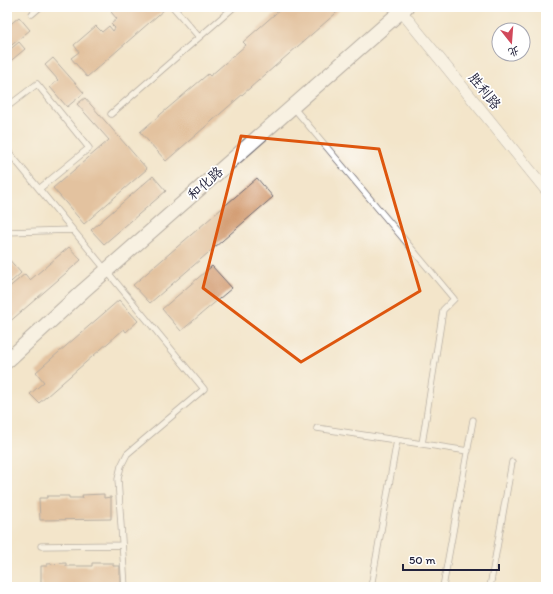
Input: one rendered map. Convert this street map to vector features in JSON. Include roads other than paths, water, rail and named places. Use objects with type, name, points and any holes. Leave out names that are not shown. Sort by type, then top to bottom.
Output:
[{"type":"street","name":"和化路","points":[[7,361],[106,271],[403,9]]},
{"type":"street","name":"胜利路","points":[[403,9],[546,190]]},
{"type":"lane","points":[[32,14],[40,7]]},
{"type":"lane","points":[[173,7],[199,37]]},
{"type":"lane","points":[[111,114],[234,7]]},
{"type":"lane","points":[[7,107],[37,84],[89,148],[38,189]]},
{"type":"lane","points":[[292,106],[454,299],[443,310],[422,444]]},
{"type":"lane","points":[[7,150],[204,389],[128,454],[121,466],[118,479],[125,587]]},
{"type":"lane","points":[[7,232],[72,230]]},
{"type":"lane","points":[[443,587],[473,420]]},
{"type":"lane","points":[[317,428],[468,451]]},
{"type":"lane","points":[[371,587],[397,440]]},
{"type":"lane","points":[[490,587],[512,462]]},
{"type":"lane","points":[[40,546],[122,545]]}]
